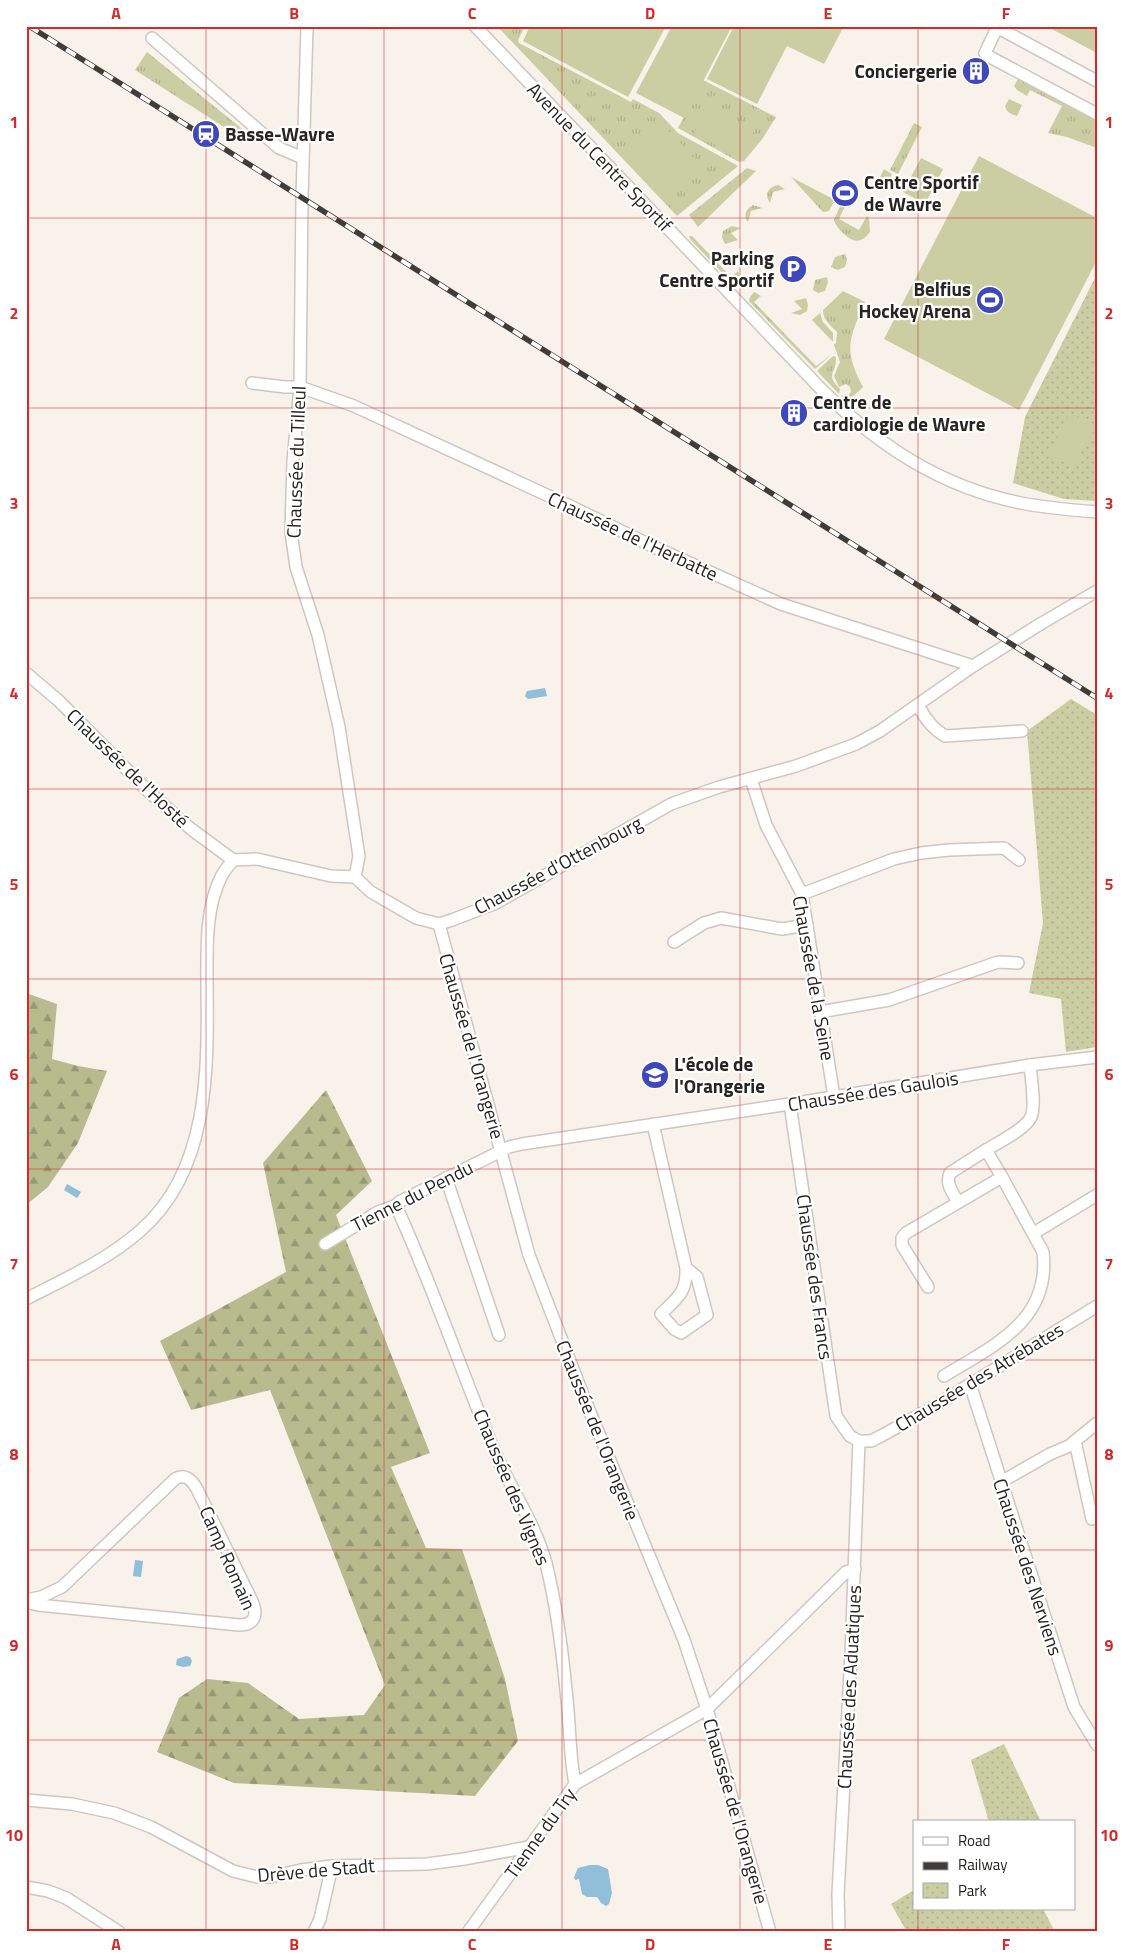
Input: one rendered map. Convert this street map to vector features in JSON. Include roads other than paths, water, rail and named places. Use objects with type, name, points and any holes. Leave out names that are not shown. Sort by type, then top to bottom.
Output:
[{"type":"street","name":"Chaussée du Tilleul","points":[[307,26],[300,386],[295,424],[291,496],[293,549],[301,587],[318,634],[339,727],[359,856],[355,877]]},
{"type":"street","name":"Avenue du Centre Sportif","points":[[475,26],[822,390],[846,414],[877,439],[906,459],[948,480],[978,491],[1021,503],[1097,512]]},
{"type":"street","points":[[1097,81],[1002,30],[996,30],[985,53],[1097,114]]},
{"type":"street","points":[[152,38],[280,148],[303,158]]},
{"type":"street","points":[[252,383],[285,387],[300,386]]},
{"type":"street","name":"Chaussée de l'Herbatte","points":[[300,386],[363,410],[654,547],[781,604],[973,666]]},
{"type":"street","name":"Chaussée d'Ottenbourg","points":[[439,924],[496,902],[672,804],[697,794],[820,759],[856,744],[918,705],[973,666],[1097,591]]},
{"type":"street","name":"Chaussée de l'Hosté","points":[[26,673],[59,701],[148,791],[191,829],[233,860]]},
{"type":"street","points":[[918,705],[924,717],[945,736],[1022,732]]},
{"type":"street","name":"Chaussée de la Seine","points":[[751,779],[766,825],[802,894],[834,1097]]},
{"type":"street","points":[[802,894],[894,859],[921,853],[1004,848],[1019,860]]},
{"type":"street","points":[[26,1299],[88,1266],[127,1242],[160,1210],[180,1179],[190,1156],[204,1094],[208,1045],[208,927],[218,883],[222,874],[233,860],[257,859],[331,876],[355,877],[371,892],[416,918],[439,924]]},
{"type":"street","points":[[674,942],[704,923],[721,918],[782,929],[807,925]]},
{"type":"street","name":"Chaussée de l'Orangerie","points":[[439,924],[524,1238],[542,1289],[684,1640],[707,1710],[770,1932]]},
{"type":"street","points":[[820,1012],[889,1000],[998,962],[1018,963]]},
{"type":"street","name":"Chaussée des Gaulois","points":[[501,1151],[522,1144],[790,1104],[1030,1065],[1097,1057]]},
{"type":"street","points":[[958,1202],[948,1184],[950,1173],[1023,1126],[1031,1118],[1033,1109],[1030,1065]]},
{"type":"street","name":"Chaussée des Francs","points":[[790,1104],[836,1416],[850,1436],[859,1441]]},
{"type":"street","points":[[653,1124],[686,1268],[684,1290],[661,1314],[674,1329],[681,1333],[707,1315],[697,1276],[686,1268]]},
{"type":"street","points":[[944,1376],[996,1344],[1017,1328],[1028,1316],[1038,1299],[1043,1283],[1043,1252],[986,1150]]},
{"type":"street","name":"Tienne du Pendu","points":[[325,1244],[378,1212],[501,1151]]},
{"type":"street","points":[[928,1287],[902,1245],[902,1238],[906,1233],[1002,1177]]},
{"type":"street","points":[[446,1178],[499,1335]]},
{"type":"street","points":[[1034,1233],[1097,1195]]},
{"type":"street","name":"Chaussée des Vignes","points":[[397,1204],[396,1208],[420,1263],[495,1452],[543,1553],[552,1592],[563,1664],[575,1784]]},
{"type":"street","name":"Chaussée des Atrébates","points":[[859,1441],[871,1440],[881,1436],[1097,1306]]},
{"type":"street","points":[[996,1344],[1007,1361]]},
{"type":"street","points":[[973,1358],[984,1375]]},
{"type":"street","name":"Chaussée des Nerviens","points":[[970,1384],[1074,1707],[1097,1745]]},
{"type":"street","points":[[1001,1482],[1075,1441],[1097,1423]]},
{"type":"street","name":"Chaussée des Aduatiques","points":[[839,1932],[838,1894],[859,1441]]},
{"type":"street","points":[[1075,1441],[1092,1519]]},
{"type":"street","name":"Camp Romain","points":[[187,1477],[191,1479],[197,1489],[252,1601],[256,1613],[251,1623],[239,1625],[38,1605],[26,1601],[50,1594],[62,1587],[175,1479],[187,1477]]},
{"type":"street","name":"Tienne du Try","points":[[468,1932],[575,1784],[707,1710],[846,1572],[854,1569]]},
{"type":"street","name":"Drève de Stadt","points":[[26,1800],[79,1805],[114,1813],[151,1828],[226,1868],[250,1876],[270,1877],[307,1868],[332,1866],[427,1864],[529,1847]]},
{"type":"street","points":[[314,1932],[320,1919],[332,1866]]},
{"type":"street","points":[[26,1887],[58,1894],[81,1906],[118,1932]]},
{"type":"water","points":[[545,688],[547,696],[528,699],[525,696],[527,691]]},
{"type":"water","points":[[67,1184],[81,1192],[77,1198],[64,1190]]},
{"type":"water","points":[[135,1560],[143,1561],[141,1577],[133,1576]]},
{"type":"water","points":[[186,1656],[190,1657],[192,1661],[190,1666],[176,1665],[177,1659]]},
{"type":"water","points":[[598,1865],[608,1869],[612,1893],[609,1904],[606,1906],[597,1897],[587,1897],[582,1894],[579,1879],[575,1880],[574,1877],[578,1868]]},
{"type":"railway","points":[[29,26],[1097,698]]},
{"type":"place","name":"Conciergerie","points":[[976,71]]},
{"type":"place","name":"Basse-Wavre","points":[[206,134]]},
{"type":"place","name":"Centre Sportif de Wavre","points":[[845,193]]},
{"type":"place","name":"Parking Centre Sportif","points":[[793,269]]},
{"type":"place","name":"Belfius Hockey Arena","points":[[990,300]]},
{"type":"place","name":"Centre de cardiologie de Wavre","points":[[794,413]]},
{"type":"place","name":"L'école de l'Orangerie","points":[[655,1075]]}]
